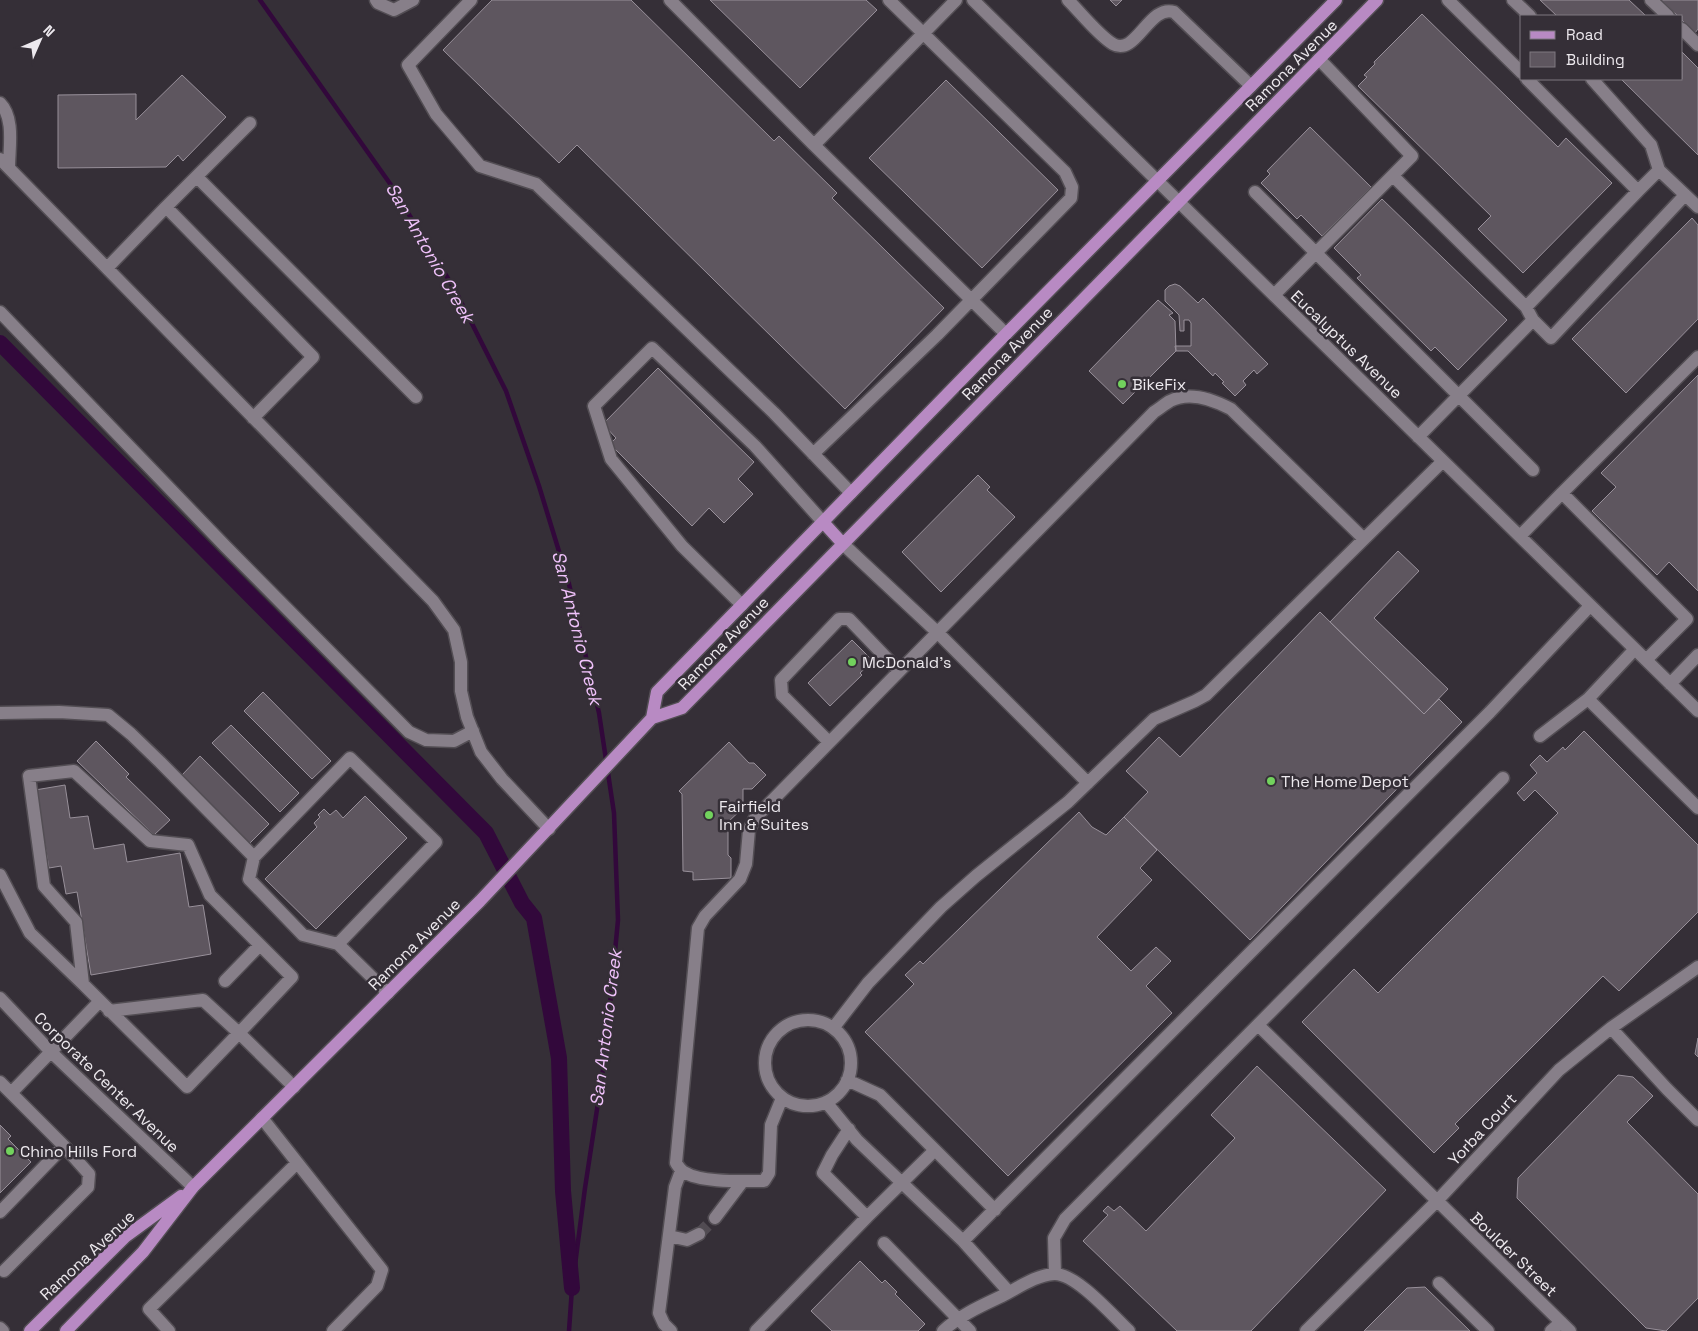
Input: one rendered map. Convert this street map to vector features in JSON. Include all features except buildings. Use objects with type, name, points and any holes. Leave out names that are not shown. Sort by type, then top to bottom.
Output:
[{"type":"main road","name":"Ramona Avenue","points":[[652,718],[657,692],[1006,334],[1336,0]]},
{"type":"main road","name":"Ramona Avenue","points":[[66,1331],[143,1252],[193,1188],[480,902],[652,718],[682,708],[1377,0]]},
{"type":"main road","points":[[823,522],[843,544]]},
{"type":"main road","name":"Ramona Avenue","points":[[30,1331],[125,1237],[193,1188]]},
{"type":"street","points":[[376,0],[378,3],[394,10],[413,0]]},
{"type":"street","points":[[471,0],[408,65],[436,114],[480,166],[536,184],[774,413],[851,493]]},
{"type":"street","points":[[670,0],[1006,334]]},
{"type":"street","points":[[813,454],[972,299],[1072,198],[1072,187],[1064,172],[889,0]]},
{"type":"street","points":[[814,145],[956,0]]},
{"type":"street","name":"Eucalyptus Avenue","points":[[973,0],[1698,711]]},
{"type":"street","points":[[1068,0],[1106,38],[1114,44],[1121,46],[1129,44],[1157,15],[1169,10],[1174,12],[1252,86]]},
{"type":"street","points":[[1448,0],[1520,71]]},
{"type":"street","points":[[1513,0],[1529,15]]},
{"type":"street","points":[[1651,0],[1667,15]]},
{"type":"street","points":[[1683,30],[1698,45]]},
{"type":"street","points":[[1274,295],[1412,156],[1319,59]]},
{"type":"street","points":[[1528,80],[1638,191]]},
{"type":"street","points":[[1593,80],[1651,146],[1659,170],[1698,207]]},
{"type":"street","points":[[0,103],[4,107],[8,120],[4,164],[433,601],[454,630],[461,662],[461,691],[467,717],[481,752],[502,779],[549,829]]},
{"type":"street","points":[[107,268],[250,123]]},
{"type":"street","points":[[1526,307],[1659,170]]},
{"type":"street","points":[[1393,176],[1526,307],[1532,320],[1551,338],[1685,195]]},
{"type":"street","points":[[197,177],[416,398]]},
{"type":"street","points":[[1255,192],[1533,470]]},
{"type":"street","points":[[166,207],[313,357],[253,418]]},
{"type":"street","points":[[0,312],[226,547],[409,732],[426,740],[454,741],[472,731]]},
{"type":"street","points":[[1418,437],[1532,320]]},
{"type":"street","points":[[742,605],[682,546],[610,459],[594,406],[652,348],[755,446],[823,522]]},
{"type":"street","points":[[1520,536],[1698,357]]},
{"type":"street","points":[[782,1098],[771,1125],[769,1173],[764,1181],[693,1176],[681,1171],[676,1163],[698,928],[705,916],[740,880],[746,864],[749,830],[755,818],[1154,412],[1172,400],[1193,397],[1212,400],[1231,408],[1364,538]]},
{"type":"street","points":[[834,1027],[868,983],[941,907],[976,876],[1068,802],[1154,719],[1206,695],[1443,461]]},
{"type":"street","points":[[1562,494],[1687,619],[1646,660]]},
{"type":"street","points":[[843,544],[937,632],[1088,783]]},
{"type":"street","points":[[963,1241],[1490,712],[1590,606]]},
{"type":"street","points":[[829,742],[782,695],[780,680],[839,619],[849,619],[899,671]]},
{"type":"street","points":[[1540,736],[1588,699],[1635,649]]},
{"type":"street","points":[[1670,684],[1698,655]]},
{"type":"street","points":[[1588,699],[1698,808]]},
{"type":"street","points":[[0,713],[59,712],[108,715],[160,762],[254,856]]},
{"type":"street","points":[[338,944],[436,842],[350,758],[254,856],[249,879],[303,935],[338,944],[388,993]]},
{"type":"street","points":[[0,875],[30,932],[187,1087],[292,977],[210,895],[188,845],[150,841],[74,771],[29,776],[44,886],[76,922],[83,984]]},
{"type":"street","points":[[1055,1274],[1054,1238],[1065,1219],[1503,778]]},
{"type":"street","points":[[225,981],[260,945]]},
{"type":"street","name":"Yorba Court","points":[[1306,1331],[1437,1201],[1559,1070],[1611,1028],[1698,967]]},
{"type":"street","name":"Corporate Center Avenue","points":[[0,998],[51,1052],[193,1188]]},
{"type":"street","points":[[109,1011],[203,1000],[294,1086]]},
{"type":"street","points":[[11,1093],[100,1001]]},
{"type":"street","points":[[801,1020],[818,1020],[834,1027],[846,1040],[852,1056],[851,1073],[848,1080],[844,1088],[831,1100],[815,1106],[798,1106],[782,1098],[771,1086],[765,1070],[766,1052],[772,1037],[785,1025],[801,1020]]},
{"type":"street","name":"Boulder Street","points":[[1258,1024],[1437,1201],[1560,1328]]},
{"type":"street","points":[[1611,1028],[1698,1120]]},
{"type":"street","points":[[848,1080],[880,1095],[995,1210]]},
{"type":"street","points":[[0,1082],[89,1174],[88,1187],[4,1271]]},
{"type":"street","points":[[826,1102],[858,1140],[963,1241],[1009,1292]]},
{"type":"street","points":[[262,1118],[382,1270],[377,1286],[333,1331]]},
{"type":"street","points":[[849,1129],[823,1173],[867,1217]]},
{"type":"street","points":[[0,1212],[64,1146]]},
{"type":"street","points":[[756,1331],[935,1150]]},
{"type":"street","points":[[169,1331],[149,1310],[297,1163]]},
{"type":"street","points":[[671,1331],[664,1324],[659,1313],[675,1187],[681,1171]]},
{"type":"street","points":[[715,1218],[743,1180]]},
{"type":"street","points":[[669,1236],[687,1240],[699,1234]]},
{"type":"street","points":[[884,1243],[970,1331]]},
{"type":"street","points":[[943,1331],[957,1318],[1035,1279],[1055,1274],[1074,1280],[1096,1298],[1129,1331]]},
{"type":"street","points":[[1438,1283],[1488,1331]]},
{"type":"street","points":[[0,1328],[3,1331]]},
{"type":"waterway","name":"San Antonio Creek","points":[[260,0],[391,185],[455,290],[506,391],[539,486],[569,584],[599,713],[614,813],[618,920],[605,1057],[585,1188],[572,1288],[569,1331]]},
{"type":"waterway","points":[[0,343],[486,833],[522,903],[534,918],[559,1058],[563,1191],[572,1288]]},
{"type":"tunnel","points":[[699,1234],[715,1218]]},
{"type":"place","name":"BikeFix","points":[[1122,384]]},
{"type":"place","name":"McDonald's","points":[[852,662]]},
{"type":"place","name":"The Home Depot","points":[[1271,781]]},
{"type":"place","name":"Fairfield Inn & Suites","points":[[709,815]]},
{"type":"place","name":"Chino Hills Ford","points":[[10,1151]]}]
